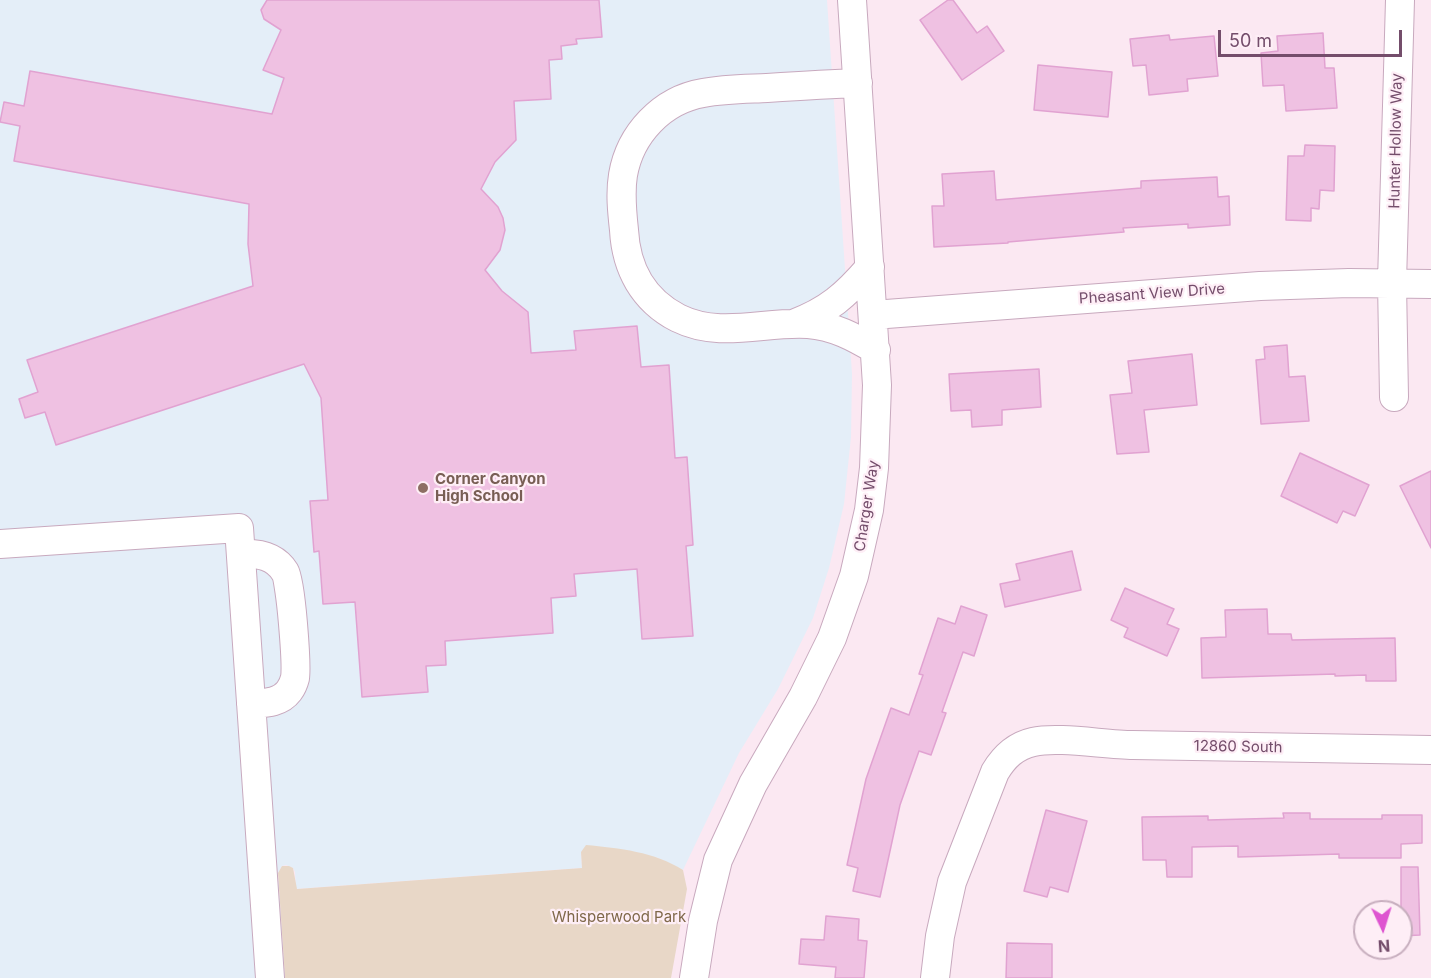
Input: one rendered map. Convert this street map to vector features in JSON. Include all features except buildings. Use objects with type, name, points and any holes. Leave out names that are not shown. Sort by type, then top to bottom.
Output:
[{"type":"street","name":"Charger Way","points":[[694,978],[718,860],[753,784],[818,668],[832,638],[854,576],[869,510],[877,423],[876,350],[852,0]]},
{"type":"street","name":"Hunter Hollow Way","points":[[1394,397],[1392,282],[1400,0]]},
{"type":"street","points":[[858,83],[717,91],[687,97],[661,111],[648,123],[633,146],[624,167],[621,189],[625,246],[635,276],[655,302],[680,319],[709,328],[733,329],[807,324],[838,330],[876,350]]},
{"type":"street","points":[[791,324],[820,313],[836,303],[851,290],[870,267]]},
{"type":"street","name":"Pheasant View Drive","points":[[873,315],[1260,286],[1392,282],[1431,284]]},
{"type":"street","points":[[0,544],[239,528],[270,978]]},
{"type":"street","points":[[241,554],[263,555],[272,559],[280,565],[289,579],[295,669],[293,684],[283,696],[269,703],[251,704]]},
{"type":"street","name":"12860 South","points":[[935,978],[940,936],[952,882],[995,772],[1003,758],[1016,748],[1045,740],[1126,745],[1431,750]]},
{"type":"shaded area","name":"Corner Canyon High School","points":[[0,0],[827,0],[852,374],[851,437],[844,504],[829,568],[813,618],[778,689],[739,753],[683,870],[658,858],[628,851],[581,852],[582,868],[296,889],[295,872],[293,868],[286,865],[282,866],[278,873],[285,978],[0,978]]},
{"type":"green space","name":"Whisperwood Park","points":[[586,845],[624,849],[649,855],[683,870],[687,889],[671,978],[285,978],[278,873],[282,866],[293,868],[297,889],[582,868],[581,852]]},
{"type":"place","name":"Corner Canyon High School","points":[[423,488]]}]
